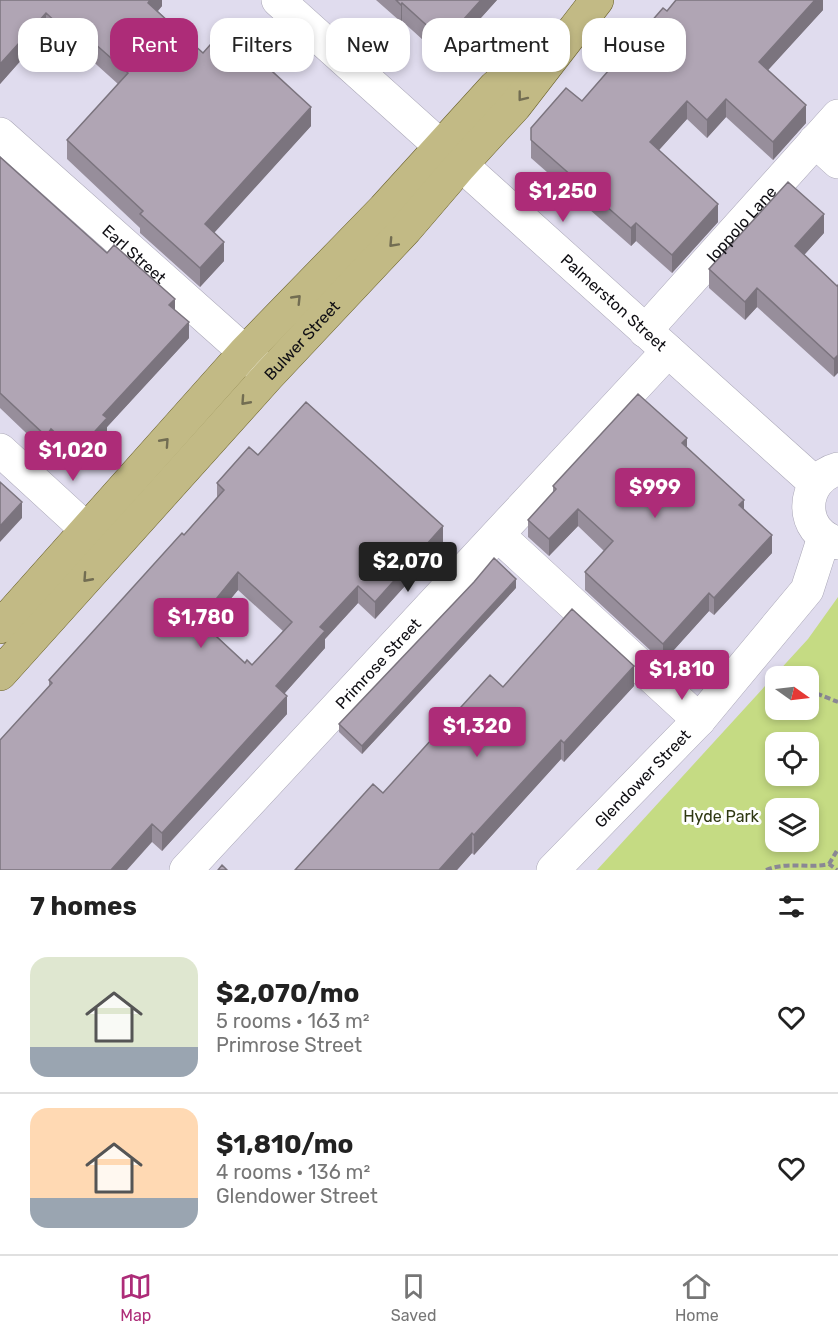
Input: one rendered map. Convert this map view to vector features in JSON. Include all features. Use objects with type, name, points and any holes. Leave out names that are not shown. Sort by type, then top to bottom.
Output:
[{"type":"main road","name":"Bulwer Street","points":[[0,627],[245,352],[377,216],[515,106],[596,1]]},
{"type":"main road","name":"Bulwer Street","points":[[0,674],[268,376],[406,229],[450,157]]},
{"type":"street","name":"Palmerston Street","points":[[278,0],[656,341],[827,476]]},
{"type":"street","name":"Ioppolo Lane","points":[[656,341],[827,152],[838,116]]},
{"type":"street","name":"Earl Street","points":[[0,134],[245,352],[268,376]]},
{"type":"street","name":"Primrose Street","points":[[186,870],[498,535],[656,341]]},
{"type":"street","points":[[0,450],[111,551]]},
{"type":"street","points":[[827,476],[808,499],[809,516],[817,531],[831,540]]},
{"type":"street","points":[[498,535],[699,720]]},
{"type":"street","name":"Glendower Street","points":[[553,870],[699,720],[807,590],[831,540]]},
{"type":"path","points":[[819,694],[838,702]]},
{"type":"path","points":[[766,870],[779,865],[816,867],[829,864],[838,849]]},
{"type":"path","points":[[829,864],[837,870]]},
{"type":"green space","name":"Hyde Park","points":[[838,597],[838,870],[597,870],[765,686],[765,720],[819,720],[819,666],[783,666],[808,639]]},
{"type":"building","points":[[0,0],[150,0],[148,3],[164,18],[110,18],[110,57],[98,47],[98,18],[51,18],[46,13],[41,18],[18,18],[18,44],[0,64]]},
{"type":"building","points":[[396,0],[481,0],[465,18],[422,18],[422,21],[402,3],[401,5]]},
{"type":"building","points":[[676,0],[815,0],[759,62],[806,105],[773,142],[726,99],[707,120],[687,101],[650,142],[718,204],[672,255],[636,223],[631,228],[531,140],[531,128],[566,88],[582,101],[607,72],[686,72],[686,18],[654,18],[663,8],[667,11]]},
{"type":"building","points":[[210,45],[210,72],[273,72],[311,107],[205,224],[224,242],[200,268],[140,214],[143,211],[67,140],[128,73],[198,72],[198,48],[203,53]]},
{"type":"building","points":[[0,157],[107,253],[114,245],[175,299],[169,305],[189,322],[103,415],[107,418],[76,452],[51,429],[46,436],[0,393]]},
{"type":"building","points":[[788,182],[824,214],[795,246],[838,285],[838,355],[834,359],[757,288],[745,302],[709,269]]},
{"type":"building","points":[[638,394],[687,438],[682,443],[744,500],[739,505],[772,535],[714,598],[709,593],[663,644],[585,572],[613,541],[578,509],[549,539],[528,520],[556,489],[553,486]]},
{"type":"building","points":[[306,402],[443,526],[375,602],[358,586],[320,627],[325,631],[276,686],[287,696],[162,833],[152,824],[111,870],[0,870],[0,740],[52,683],[49,680],[224,490],[217,483],[249,447],[258,455]],"holes":[[[238,572],[292,622],[252,665],[247,660],[245,663],[203,624],[209,618],[204,614]]]},
{"type":"building","points":[[0,482],[22,502],[0,526]]},
{"type":"building","points":[[494,558],[516,579],[362,746],[339,724]]},
{"type":"building","points":[[572,609],[634,666],[564,743],[561,740],[439,870],[295,870],[373,784],[383,793],[490,675],[503,687]]}]
